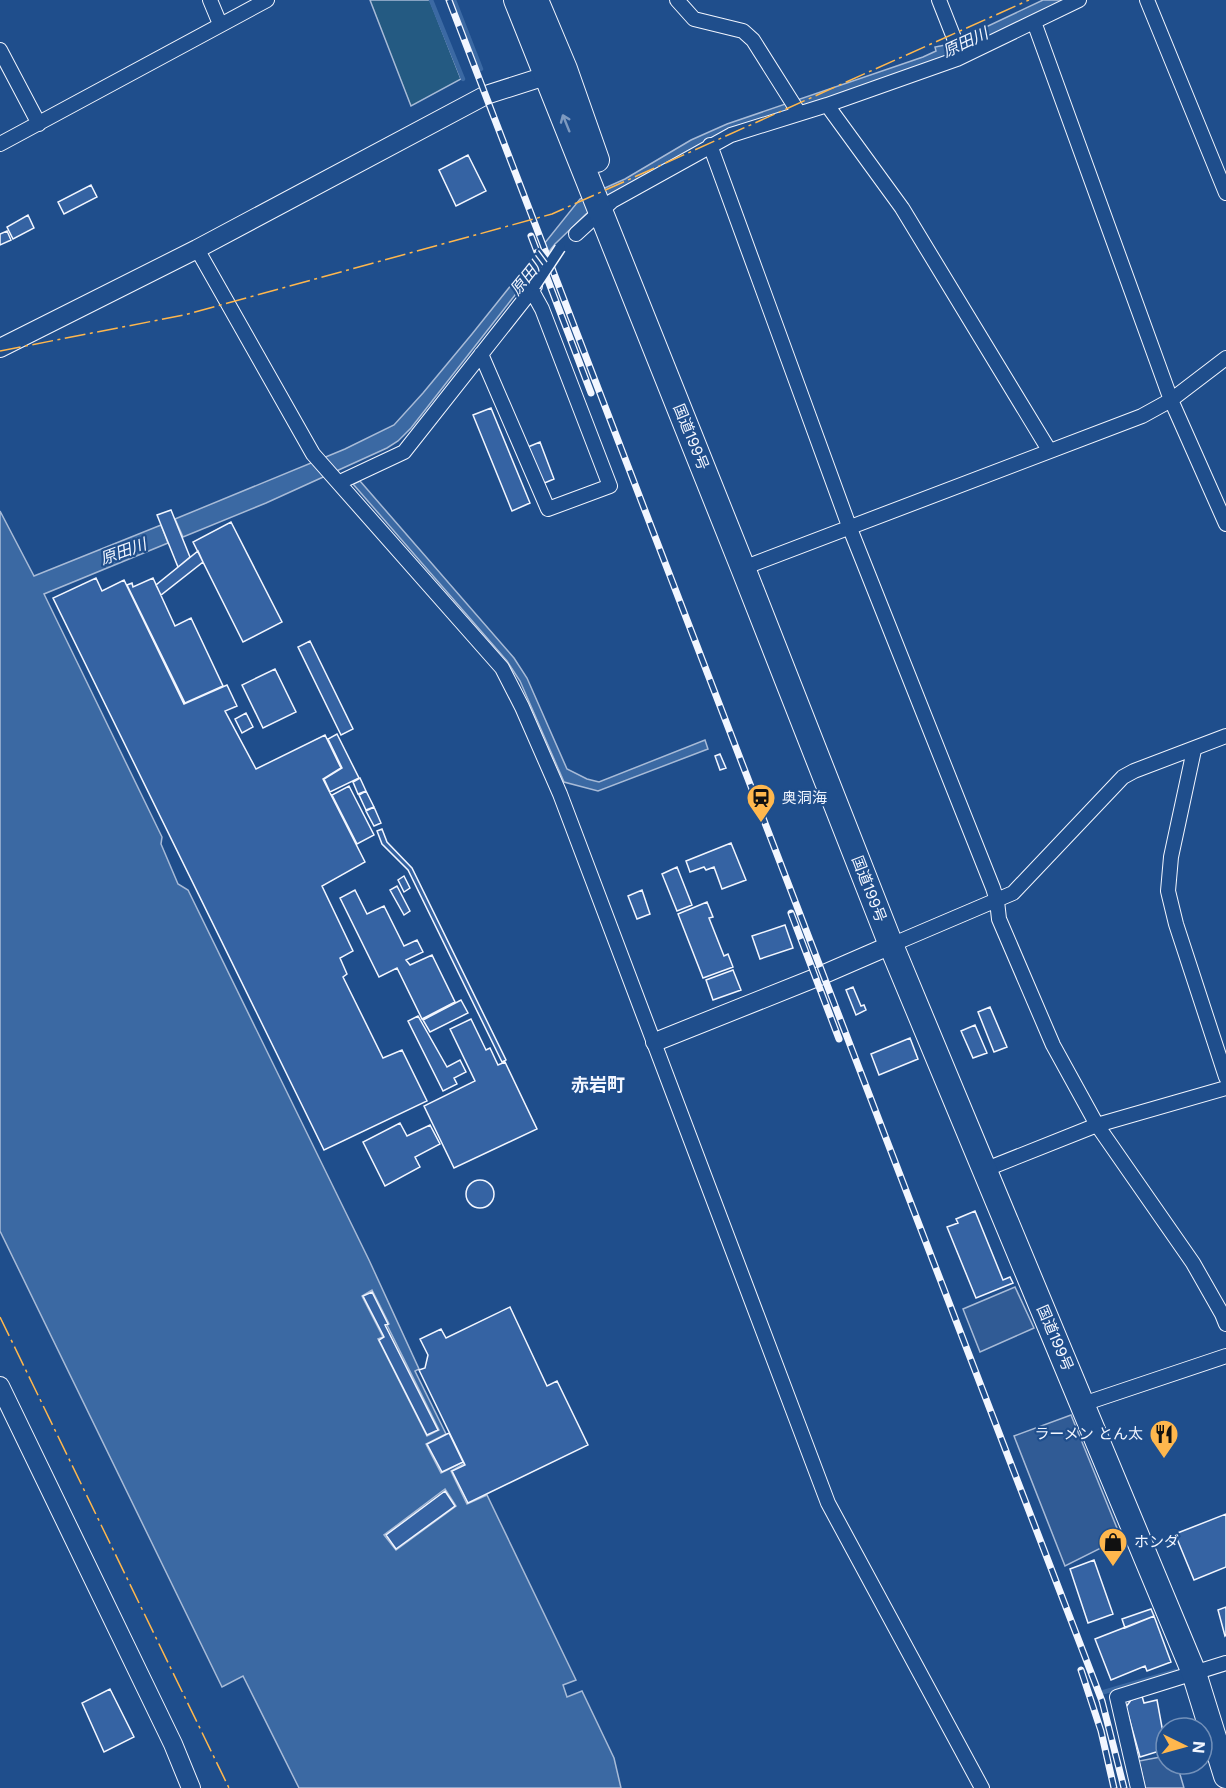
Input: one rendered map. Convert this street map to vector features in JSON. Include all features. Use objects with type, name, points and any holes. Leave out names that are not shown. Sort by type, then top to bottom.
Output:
[{"type":"highway","name":"国道199号","points":[[516,0],[556,73]]},
{"type":"highway","name":"国道199号","points":[[536,0],[556,73],[606,206],[899,942],[1089,1402],[1210,1669],[1226,1725]]},
{"type":"highway","name":"国道199号","points":[[1210,1669],[1226,1776]]},
{"type":"street","points":[[210,0],[220,24]]},
{"type":"street","points":[[0,144],[267,0]]},
{"type":"street","points":[[678,0],[694,19],[743,31],[753,40],[800,113]]},
{"type":"street","points":[[939,0],[954,38]]},
{"type":"street","points":[[576,234],[606,206],[731,135],[827,105],[957,59],[1078,0]]},
{"type":"street","points":[[1147,0],[1226,193]]},
{"type":"street","points":[[1034,22],[1171,400],[1226,524]]},
{"type":"street","points":[[0,50],[39,124]]},
{"type":"street","points":[[0,348],[197,249],[486,95],[556,73]]},
{"type":"street","points":[[827,105],[902,208],[1049,450]]},
{"type":"street","points":[[710,145],[849,526],[998,901],[999,919],[1053,1045],[1097,1125],[1193,1263],[1226,1324]]},
{"type":"street","points":[[340,482],[404,452],[533,288],[560,248]]},
{"type":"street","points":[[197,249],[313,454],[502,668],[522,706],[560,794],[828,1503],[982,1788]]},
{"type":"street","points":[[481,354],[548,509],[610,486],[533,288]]},
{"type":"street","points":[[750,565],[1142,416],[1171,400],[1226,358]]},
{"type":"street","points":[[655,1042],[815,978],[1013,893],[1124,777],[1134,771],[1226,736]]},
{"type":"street","points":[[1194,750],[1171,857],[1168,891],[1176,924],[1226,1077]]},
{"type":"street","points":[[991,1167],[1097,1125],[1226,1088]]},
{"type":"street","points":[[1089,1402],[1226,1356]]},
{"type":"street","points":[[0,1386],[168,1734],[191,1788]]},
{"type":"street","points":[[1138,1788],[1117,1697],[1210,1669]]},
{"type":"shaded area","points":[[370,0],[430,0],[461,79],[411,106]]},
{"type":"shaded area","points":[[1015,1287],[1034,1328],[980,1352],[963,1309]]},
{"type":"shaded area","points":[[1071,1415],[1121,1538],[1065,1566],[1014,1436]]},
{"type":"shaded area","points":[[1154,1758],[1154,1776],[1180,1776],[1184,1788],[1145,1788],[1139,1761]]},
{"type":"water","name":"原田川","points":[[1043,0],[1068,0],[972,46],[835,97],[628,186],[586,214],[555,244],[411,428],[398,441],[266,503],[183,537],[175,519],[345,449],[394,425],[472,334],[580,199],[625,179],[691,140],[727,124],[923,57],[936,51],[935,47],[950,44]]},
{"type":"water","points":[[360,481],[514,658],[527,678],[567,769],[599,782],[705,740],[708,749],[598,791],[564,782],[520,681],[507,661],[353,484]]},
{"type":"water","name":"原田川","points":[[0,511],[34,576],[161,525],[168,543],[44,594],[162,837],[161,844],[178,884],[188,890],[369,1260],[419,1369],[415,1371],[446,1434],[426,1444],[441,1473],[463,1462],[464,1464],[451,1471],[467,1504],[487,1495],[576,1680],[563,1685],[567,1697],[582,1691],[614,1758],[621,1788],[299,1788],[243,1676],[222,1687],[0,1231]],"holes":[[[372,1290],[439,1430],[427,1436],[378,1339],[383,1337],[362,1296]],[[445,1489],[456,1506],[396,1550],[384,1535]]]},
{"type":"building","points":[[468,155],[486,191],[456,206],[439,170]]},
{"type":"building","points":[[91,185],[97,197],[64,214],[58,202]]},
{"type":"building","points":[[28,215],[34,228],[13,239],[7,227]]},
{"type":"building","points":[[7,231],[11,240],[0,245],[0,234]]},
{"type":"building","points":[[491,408],[530,503],[512,511],[473,415]]},
{"type":"building","points":[[540,442],[554,479],[542,484],[528,447]]},
{"type":"building","points":[[171,510],[190,557],[178,567],[157,515]]},
{"type":"building","points":[[231,522],[282,622],[243,642],[193,542]]},
{"type":"building","points":[[198,551],[203,562],[161,595],[156,585]]},
{"type":"building","points":[[96,578],[102,591],[124,580],[184,704],[227,685],[237,706],[225,711],[256,769],[325,735],[341,768],[323,779],[365,862],[322,886],[353,951],[340,958],[347,974],[343,977],[383,1058],[402,1050],[427,1101],[324,1150],[53,598]]},
{"type":"building","points":[[153,578],[175,626],[191,618],[223,686],[185,703],[127,585],[132,583],[133,587]]},
{"type":"building","points":[[310,641],[353,729],[341,735],[298,647]]},
{"type":"building","points":[[275,669],[296,712],[263,728],[242,685]]},
{"type":"building","points":[[246,713],[253,727],[242,733],[235,719]]},
{"type":"building","points":[[337,734],[359,778],[330,792],[324,779],[342,768],[328,739]]},
{"type":"building","points":[[720,754],[726,768],[720,770],[715,756]]},
{"type":"building","points":[[360,778],[366,791],[358,794],[353,782]]},
{"type":"building","points":[[349,786],[374,835],[357,844],[332,795]]},
{"type":"building","points":[[366,791],[374,807],[366,810],[359,795]]},
{"type":"building","points":[[374,807],[381,823],[374,826],[366,811]]},
{"type":"building","points":[[382,829],[387,842],[412,868],[506,1060],[502,1062],[408,870],[382,844],[377,831]]},
{"type":"building","points":[[731,843],[746,880],[722,889],[714,867],[706,870],[704,867],[690,872],[686,861]]},
{"type":"building","points":[[677,867],[692,905],[677,911],[662,874]]},
{"type":"building","points":[[404,876],[410,888],[404,892],[398,880]]},
{"type":"building","points":[[397,886],[410,911],[404,915],[390,890]]},
{"type":"building","points":[[355,890],[367,914],[384,906],[404,946],[417,940],[423,952],[406,960],[410,965],[432,955],[455,1002],[422,1019],[397,968],[379,977],[340,898]]},
{"type":"building","points":[[642,890],[650,914],[637,919],[628,896]]},
{"type":"building","points":[[707,902],[713,917],[709,918],[724,956],[728,954],[733,967],[703,978],[678,914]]},
{"type":"building","points":[[785,925],[793,948],[760,959],[752,936]]},
{"type":"building","points":[[733,970],[741,990],[713,1000],[706,980]]},
{"type":"building","points":[[853,987],[861,1006],[864,1005],[866,1010],[856,1015],[846,990]]},
{"type":"building","points":[[461,1000],[468,1013],[430,1032],[423,1020]]},
{"type":"building","points":[[990,1007],[1007,1047],[994,1052],[978,1012]]},
{"type":"building","points":[[418,1016],[447,1067],[460,1060],[466,1072],[454,1078],[457,1084],[443,1091],[408,1021]]},
{"type":"building","points":[[471,1019],[486,1050],[490,1048],[498,1065],[505,1062],[537,1129],[454,1168],[424,1106],[475,1081],[450,1029]]},
{"type":"building","points":[[975,1025],[987,1053],[973,1058],[961,1031]]},
{"type":"building","points":[[910,1038],[918,1059],[879,1075],[871,1054]]},
{"type":"building","points":[[400,1123],[407,1136],[430,1125],[440,1144],[415,1157],[420,1167],[385,1186],[363,1142]]},
{"type":"building","points":[[480,1180],[490,1184],[494,1194],[490,1204],[480,1208],[470,1204],[466,1194],[470,1184]]},
{"type":"building","points":[[975,1211],[1003,1280],[1010,1277],[1013,1283],[976,1298],[947,1227],[958,1223],[956,1219]]},
{"type":"building","points":[[372,1292],[388,1324],[385,1325],[438,1430],[427,1435],[379,1340],[384,1337],[363,1296]]},
{"type":"building","points":[[510,1307],[547,1386],[557,1381],[588,1445],[468,1503],[452,1471],[465,1465],[419,1370],[425,1368],[428,1355],[420,1339],[441,1329],[446,1338]]},
{"type":"building","points":[[449,1433],[463,1462],[442,1472],[427,1444]]},
{"type":"building","points":[[445,1491],[455,1506],[396,1549],[386,1535]]},
{"type":"building","points":[[1226,1514],[1226,1567],[1194,1580],[1175,1534]]},
{"type":"building","points":[[1094,1560],[1113,1614],[1088,1623],[1070,1569]]},
{"type":"building","points":[[1226,1607],[1226,1635],[1225,1636],[1218,1610]]},
{"type":"building","points":[[1151,1609],[1154,1616],[1125,1628],[1122,1619]]},
{"type":"building","points":[[1154,1616],[1171,1662],[1147,1671],[1145,1666],[1111,1680],[1095,1639]]},
{"type":"building","points":[[110,1689],[134,1737],[104,1752],[82,1703]]},
{"type":"building","points":[[1142,1696],[1144,1703],[1157,1700],[1160,1716],[1154,1716],[1154,1753],[1140,1757],[1126,1707],[1131,1700]]},
{"type":"waterway","points":[[431,0],[463,79]]},
{"type":"waterway","points":[[454,0],[481,69]]},
{"type":"waterway","points":[[1104,1692],[1176,1671]]},
{"type":"railway","points":[[449,0],[1102,1701],[1124,1788]]},
{"type":"railway","points":[[531,236],[591,393]]},
{"type":"railway","points":[[791,913],[839,1039]]},
{"type":"railway","points":[[1081,1670],[1101,1731],[1114,1788]]},
{"type":"power","points":[[0,351],[184,315],[552,214],[1029,0]]},
{"type":"power","points":[[0,1317],[229,1788]]},
{"type":"place","name":"奥洞海","points":[[761,824]]},
{"type":"place","name":"ラーメン とん太","points":[[1164,1460]]},
{"type":"place","name":"ホンダ","points":[[1113,1568]]},
{"type":"district","name":"赤岩町","points":[[598,1085]]}]
